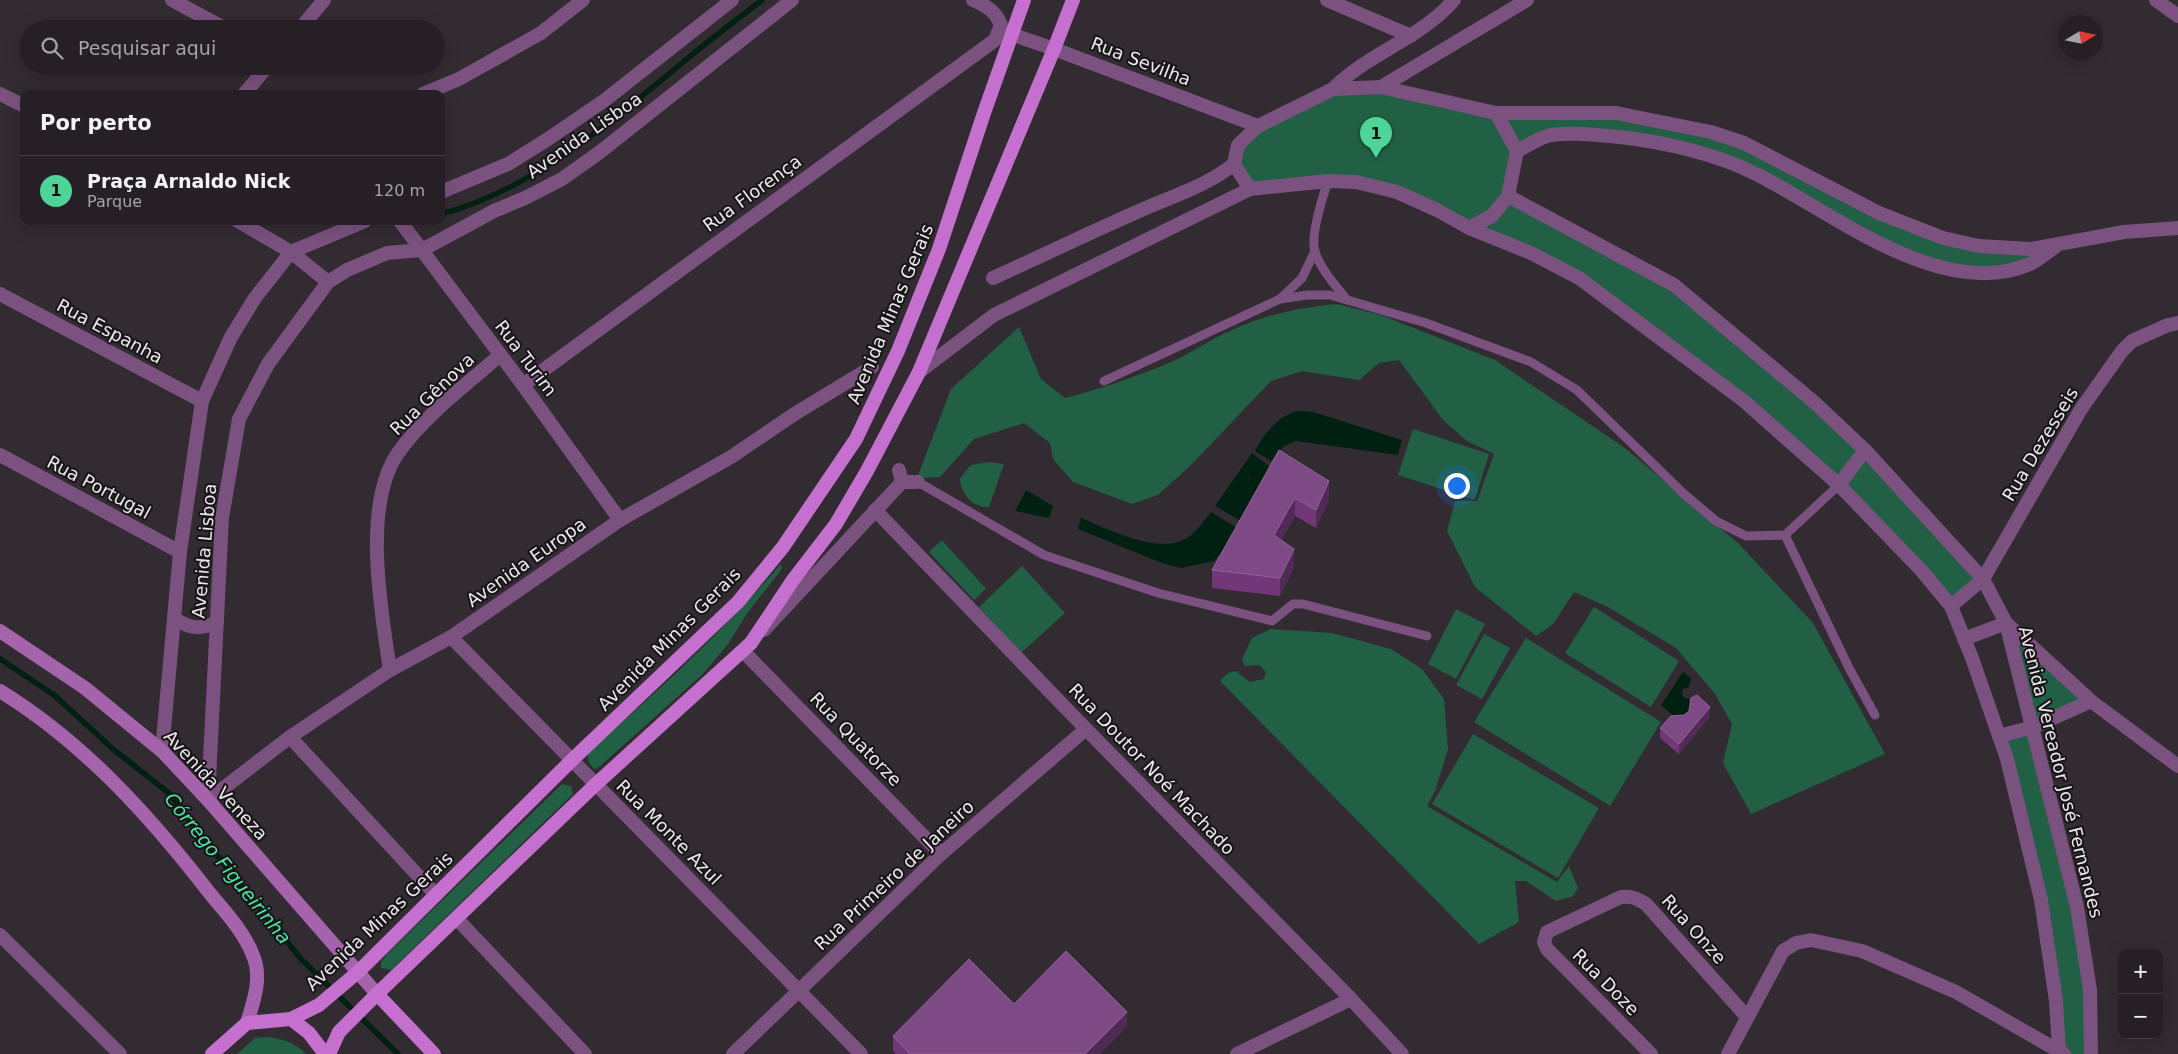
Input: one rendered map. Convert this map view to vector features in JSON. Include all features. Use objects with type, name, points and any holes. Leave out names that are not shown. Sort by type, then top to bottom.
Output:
[{"type":"main road","name":"Avenida Minas Gerais","points":[[291,1019],[320,1005],[358,972],[572,760],[738,602],[782,546],[856,439],[898,351],[940,249],[1005,32],[1024,0]]},
{"type":"main road","points":[[329,1054],[339,1032],[377,994],[596,785],[747,647],[793,580],[836,524],[867,471],[919,372],[1073,0]]},
{"type":"main road","name":"Avenida Veneza","points":[[0,631],[85,688],[162,751],[208,800],[377,994]]},
{"type":"main road","points":[[0,691],[47,723],[133,801],[181,857],[237,928],[253,953],[258,984],[247,1023],[212,1054]]},
{"type":"main road","points":[[377,994],[434,1054]]},
{"type":"main road","points":[[247,1023],[291,1019],[309,1033],[324,1054]]},
{"type":"street","points":[[172,0],[209,20]]},
{"type":"street","points":[[307,20],[324,0]]},
{"type":"street","points":[[433,90],[459,79],[541,33],[583,0]]},
{"type":"street","name":"Avenida Lisboa","points":[[445,190],[508,164],[548,139],[605,100],[732,0]]},
{"type":"street","name":"Avenida Lisboa","points":[[208,800],[222,518],[239,419],[268,364],[328,282],[347,270],[386,253],[422,250],[562,178],[600,152],[792,0]]},
{"type":"street","points":[[973,0],[991,8],[1005,32]]},
{"type":"street","points":[[1327,0],[1411,36]]},
{"type":"street","points":[[993,278],[1219,176],[1234,164],[1238,145],[1258,126],[1333,89],[1348,74],[1431,22],[1454,0]]},
{"type":"street","points":[[1381,87],[1527,0]]},
{"type":"street","points":[[2156,0],[2178,16]]},
{"type":"street","name":"Rua Sevilha","points":[[1005,32],[1054,48],[1258,126]]},
{"type":"street","name":"Rua Florença","points":[[523,385],[989,44],[998,35],[1005,32]]},
{"type":"street","points":[[247,90],[260,75]]},
{"type":"street","points":[[1333,89],[1381,87],[1496,113],[1616,113],[1711,132],[1744,143],[1879,213],[1943,238],[1988,247],[2031,249],[2124,232],[2178,228]]},
{"type":"street","points":[[0,94],[20,104]]},
{"type":"street","points":[[1470,228],[1492,216],[1508,196],[1517,151],[1496,113]]},
{"type":"street","points":[[1517,151],[1550,135],[1575,134],[1643,140],[1682,149],[1726,162],[1757,174],[1867,237],[1916,260],[1952,269],[1985,273],[2008,270],[2030,264],[2058,245]]},
{"type":"street","points":[[1234,164],[1250,189]]},
{"type":"street","points":[[919,372],[994,315],[1250,189],[1328,181],[1356,182],[1397,192],[1437,210],[1470,228],[1531,253],[1580,278],[1744,401],[1839,485],[1921,570],[1951,606],[2007,759],[2041,900],[2056,1001],[2060,1053]]},
{"type":"street","name":"Avenida Vereador José Fernandes","points":[[1508,196],[1674,285],[1814,402],[1865,450],[1982,580],[2006,624],[2077,907],[2090,990],[2091,1054]]},
{"type":"street","points":[[245,225],[291,252],[328,282]]},
{"type":"street","name":"Avenida Lisboa","points":[[162,751],[180,552],[202,401],[231,337],[255,298],[291,252],[355,225]]},
{"type":"street","name":"Rua Turim","points":[[403,225],[523,385],[620,520]]},
{"type":"street","name":"Rua Espanha","points":[[0,294],[202,401]]},
{"type":"street","name":"Rua Dezesseis","points":[[1951,606],[1982,580],[2080,409],[2122,351],[2132,341],[2168,325],[2178,323]]},
{"type":"street","name":"Rua Gênova","points":[[390,670],[380,602],[377,558],[378,514],[386,477],[397,455],[414,432],[500,355]]},
{"type":"street","name":"Avenida Europa","points":[[208,800],[290,737],[390,670],[451,637],[620,520],[731,457],[796,413],[872,366]]},
{"type":"street","points":[[1839,485],[1865,450]]},
{"type":"street","name":"Rua Portugal","points":[[0,455],[180,552]]},
{"type":"street","points":[[747,647],[786,608],[874,510],[901,476],[918,482]]},
{"type":"street","name":"Rua Doutor Noé Machado","points":[[874,510],[1351,999],[1402,1054]]},
{"type":"street","points":[[174,618],[185,626],[192,628],[206,627],[217,622]]},
{"type":"street","points":[[1964,639],[2006,624],[2091,701],[2178,766]]},
{"type":"street","name":"Rua Monte Azul","points":[[451,637],[861,1054]]},
{"type":"street","name":"Rua Quatorze","points":[[747,647],[941,854]]},
{"type":"street","points":[[1999,736],[2033,726],[2091,701]]},
{"type":"street","name":"Rua Primeiro de Janeiro","points":[[733,1054],[941,854],[1086,729]]},
{"type":"street","points":[[290,737],[436,895]]},
{"type":"street","name":"Rua Onze","points":[[1547,932],[1621,898],[1629,896],[1637,898],[1646,904],[1747,1016]]},
{"type":"street","points":[[456,919],[585,1054]]},
{"type":"street","name":"Rua Doze","points":[[1547,932],[1544,942],[1547,949],[1651,1054]]},
{"type":"street","points":[[0,935],[120,1054]]},
{"type":"street","points":[[1728,1054],[1783,951],[1796,943],[1811,940],[1862,951],[1956,992],[2060,1053]]},
{"type":"street","points":[[1237,1054],[1351,999]]},
{"type":"lane","points":[[1280,299],[1302,278],[1314,251],[1318,215],[1328,181]]},
{"type":"lane","points":[[1314,251],[1329,278],[1348,300]]},
{"type":"lane","points":[[1104,381],[1280,299],[1307,295],[1330,295],[1426,322],[1532,362],[1577,390],[1682,493],[1716,521],[1746,536],[1785,535],[1839,485]]},
{"type":"lane","points":[[918,482],[1044,555],[1158,593],[1272,621],[1293,604],[1303,604],[1428,636]]},
{"type":"lane","points":[[1785,535],[1849,668],[1875,715]]},
{"type":"shaded area","points":[[1381,87],[1496,113],[1616,113],[1711,132],[1943,238],[2058,245],[2008,270],[1916,260],[1757,174],[1682,149],[1550,135],[1517,151],[1508,196],[1674,285],[1814,402],[1983,579],[1951,606],[1921,570],[1744,401],[1531,253],[1356,182],[1250,189],[1234,164],[1239,145],[1333,89]]},
{"type":"shaded area","points":[[1337,304],[1381,315],[1495,360],[1625,448],[1739,544],[1813,623],[1885,754],[1751,814],[1723,763],[1732,724],[1715,694],[1676,648],[1606,606],[1574,592],[1553,624],[1536,636],[1475,587],[1447,531],[1455,501],[1477,501],[1494,454],[1467,441],[1443,420],[1399,360],[1379,363],[1359,380],[1302,371],[1271,381],[1193,463],[1158,495],[1132,504],[1073,482],[1053,459],[1050,443],[1024,423],[974,439],[940,477],[917,478],[951,389],[1019,327],[1041,379],[1065,398],[1091,391],[1169,363],[1222,335],[1256,320],[1310,307]]},
{"type":"shaded area","points":[[1297,411],[1313,412],[1402,440],[1398,455],[1296,441],[1284,446],[1271,461],[1255,451],[1262,439],[1277,422],[1290,413]]},
{"type":"shaded area","points":[[1413,429],[1489,454],[1475,500],[1398,475]]},
{"type":"shaded area","points":[[1252,453],[1270,467],[1241,521],[1215,506]]},
{"type":"shaded area","points":[[989,462],[1004,464],[989,507],[983,507],[973,503],[965,495],[960,478],[971,465]]},
{"type":"shaded area","points":[[1026,490],[1053,506],[1049,518],[1015,511]]},
{"type":"shaded area","points":[[1211,512],[1237,528],[1228,545],[1214,561],[1181,568],[1162,563],[1078,529],[1081,518],[1130,538],[1157,544],[1170,544],[1190,536]]},
{"type":"shaded area","points":[[942,540],[986,589],[974,600],[929,552]]},
{"type":"shaded area","points":[[781,564],[782,568],[778,574],[748,612],[728,644],[703,674],[599,767],[594,769],[588,761],[589,751],[688,661],[736,614]]},
{"type":"shaded area","points":[[1022,566],[1065,613],[1021,653],[979,607]]},
{"type":"shaded area","points":[[1594,607],[1679,661],[1651,707],[1565,653]]},
{"type":"shaded area","points":[[1456,609],[1485,624],[1456,679],[1428,664]]},
{"type":"shaded area","points":[[2006,623],[2091,701],[2033,727]]},
{"type":"shaded area","points":[[1271,629],[1332,633],[1391,649],[1422,669],[1444,699],[1448,749],[1435,791],[1427,806],[1557,882],[1569,866],[1578,888],[1573,896],[1556,901],[1526,881],[1515,881],[1519,922],[1479,944],[1220,681],[1228,673],[1236,671],[1250,682],[1264,679],[1266,672],[1259,665],[1245,666],[1242,659],[1252,638]]},
{"type":"shaded area","points":[[1484,634],[1510,648],[1482,699],[1456,685]]},
{"type":"shaded area","points":[[1526,638],[1661,722],[1610,806],[1474,722]]},
{"type":"shaded area","points":[[1683,672],[1691,678],[1689,687],[1683,689],[1682,692],[1683,697],[1689,699],[1691,707],[1684,725],[1661,705]]},
{"type":"shaded area","points":[[2033,727],[2077,907],[2091,1054],[2057,1054],[2056,1001],[1999,736]]},
{"type":"shaded area","points":[[1473,734],[1599,808],[1558,878],[1432,804]]},
{"type":"shaded area","points":[[562,784],[571,786],[573,794],[391,970],[381,968],[381,962],[387,954]]},
{"type":"shaded area","points":[[266,1037],[287,1041],[297,1046],[306,1054],[237,1054],[255,1038]]},
{"type":"building","points":[[1279,450],[1329,481],[1316,510],[1295,498],[1274,535],[1294,549],[1280,578],[1212,570]]},
{"type":"building","points":[[1697,695],[1710,707],[1679,744],[1660,728],[1671,716],[1684,715],[1689,711],[1691,698]]},
{"type":"building","points":[[1066,951],[1127,1012],[1085,1054],[910,1054],[893,1036],[969,959],[1014,1004]]},
{"type":"waterway","points":[[445,213],[510,187],[575,148],[762,0]]},
{"type":"waterway","name":"Córrego Figueirinha","points":[[0,659],[54,695],[113,749],[170,794],[195,828],[301,959],[398,1054]]},
{"type":"place","name":"Praça Arnaldo Nick","points":[[1376,158]]}]
